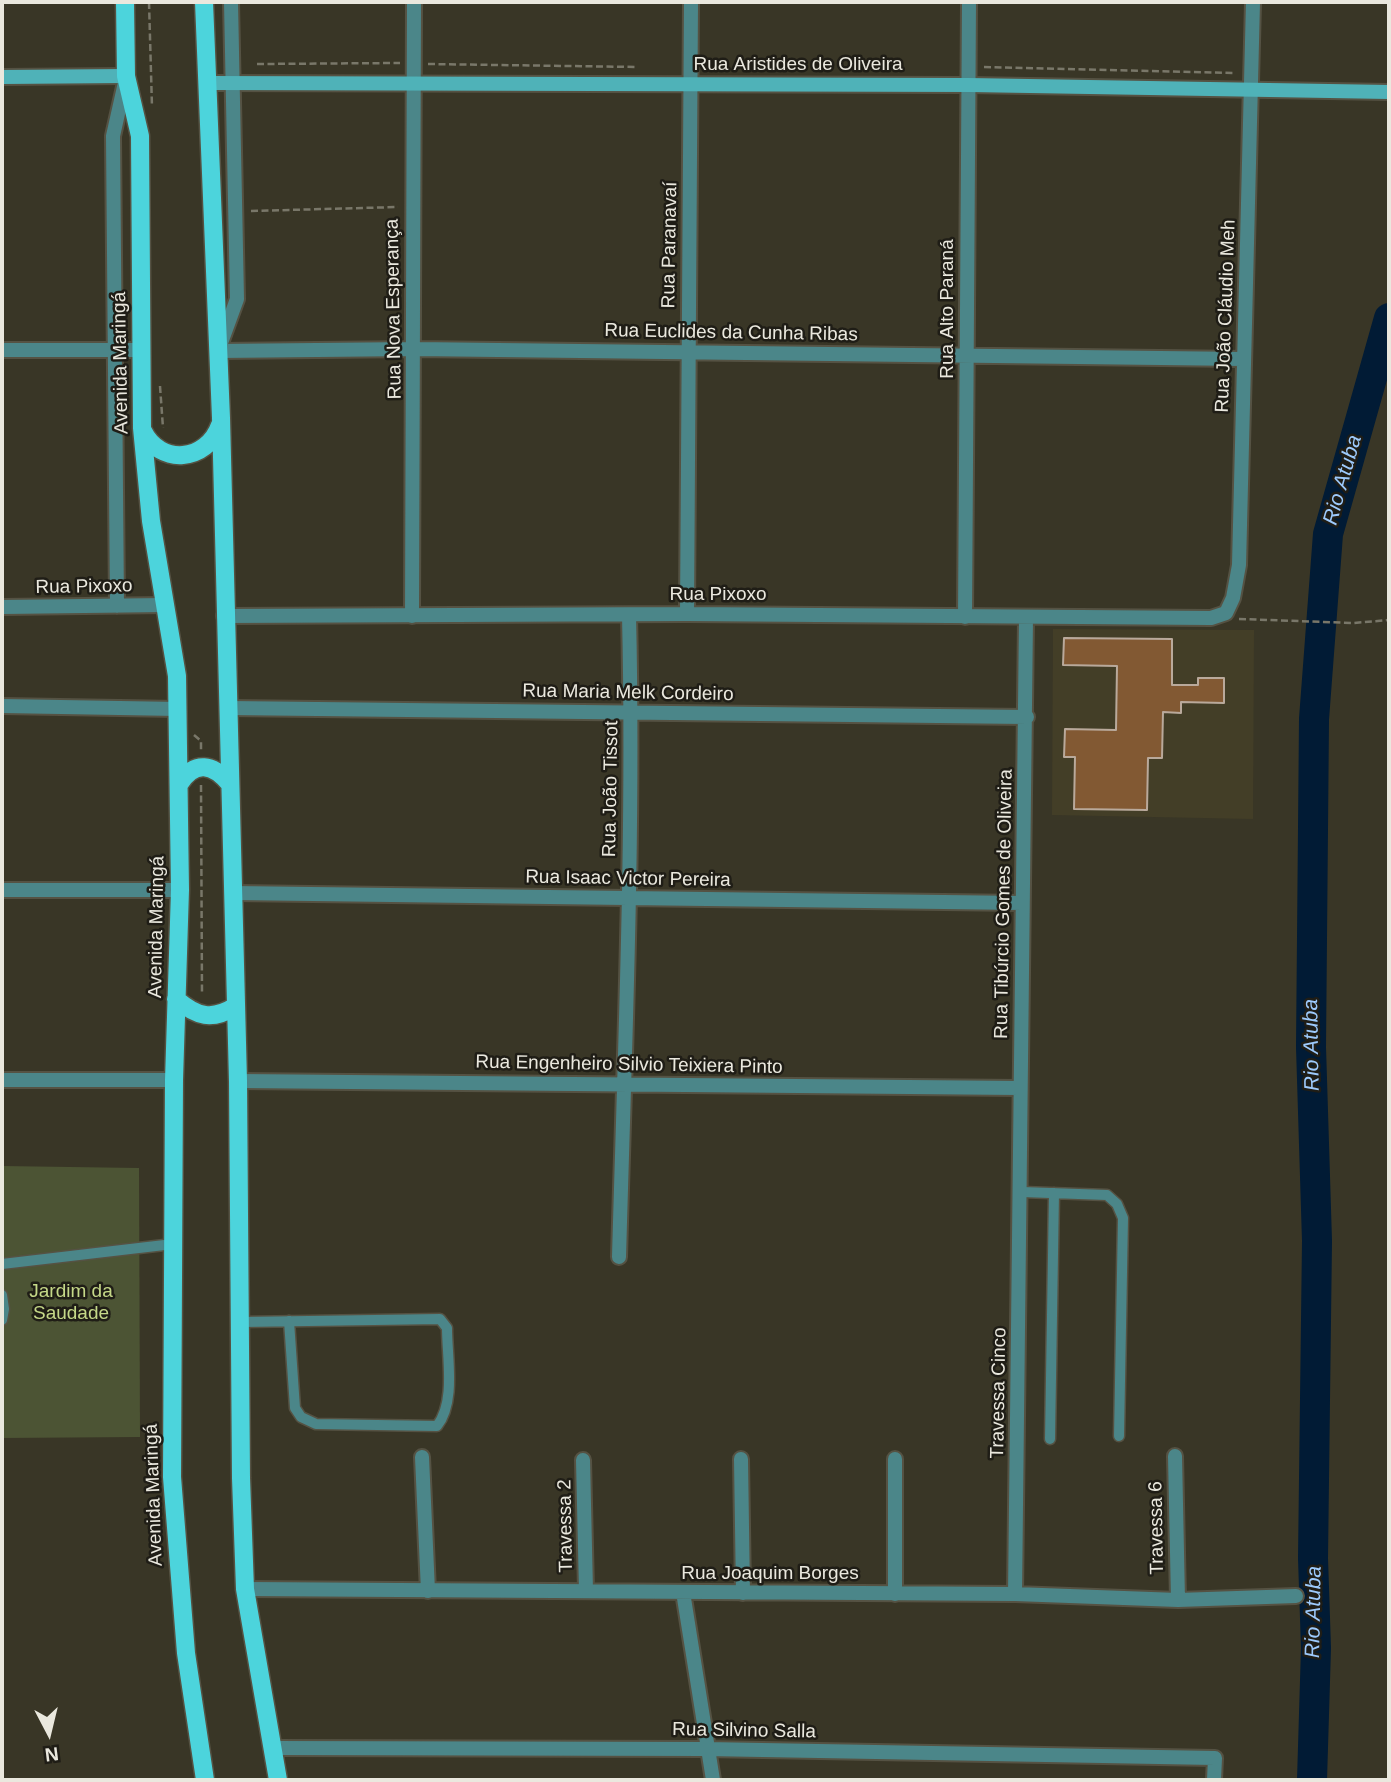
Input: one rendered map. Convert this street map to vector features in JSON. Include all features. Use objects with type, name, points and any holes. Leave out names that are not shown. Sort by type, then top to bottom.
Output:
[{"type":"main road","name":"Avenida Maringá","points":[[125,2],[126,76],[140,136],[142,428],[151,521],[177,676],[180,890],[174,1080],[173,1489],[186,1653],[205,1780]]},
{"type":"main road","points":[[204,2],[221,418],[224,616],[239,1081],[244,1589],[278,1780]]},
{"type":"main road","points":[[2,77],[126,76]]},
{"type":"main road","name":"Rua Aristides de Oliveira","points":[[207,83],[414,81],[969,85],[1389,92]]},
{"type":"main road","points":[[142,428],[150,442],[159,450],[183,456],[209,444],[220,427],[221,418]]},
{"type":"main road","points":[[180,783],[192,768],[201,766],[211,767],[229,783]]},
{"type":"main road","points":[[176,999],[199,1016],[215,1016],[236,1006]]},
{"type":"street","points":[[218,351],[237,299],[231,2]]},
{"type":"street","name":"Rua Nova Esperança","points":[[412,616],[415,349],[412,207],[414,2]]},
{"type":"street","name":"Rua Paranavaí","points":[[687,614],[691,2]]},
{"type":"street","name":"Rua Alto Paraná","points":[[965,617],[969,2]]},
{"type":"street","name":"Rua João Cláudio Meh","points":[[1211,618],[1226,613],[1233,598],[1239,565],[1253,2]]},
{"type":"street","name":"Avenida Maringá","points":[[117,606],[113,136],[126,76]]},
{"type":"street","name":"Rua Euclides da Cunha Ribas","points":[[218,351],[415,349],[1243,359]]},
{"type":"street","points":[[2,350],[141,350]]},
{"type":"street","name":"Rua Pixoxo","points":[[2,607],[166,605]]},
{"type":"street","name":"Rua Pixoxo","points":[[224,616],[687,614],[1211,618]]},
{"type":"street","name":"Rua João Tissot","points":[[619,1257],[626,1084],[631,712],[629,615]]},
{"type":"street","name":"Rua Tibúrcio Gomes de Oliveira","points":[[1022,1192],[1020,1088],[1027,717],[1026,617]]},
{"type":"street","points":[[2,706],[178,709]]},
{"type":"street","name":"Rua Maria Melk Cordeiro","points":[[228,708],[1027,717]]},
{"type":"street","points":[[2,890],[180,890]]},
{"type":"street","name":"Rua Isaac Victor Pereira","points":[[233,893],[1022,903]]},
{"type":"street","points":[[2,1080],[174,1080]]},
{"type":"street","name":"Rua Engenheiro Silvio Teixiera Pinto","points":[[239,1081],[1020,1088]]},
{"type":"street","name":"Travessa Cinco","points":[[1015,1594],[1022,1192]]},
{"type":"street","name":"Travessa 6","points":[[1175,1456],[1178,1600]]},
{"type":"street","points":[[422,1457],[428,1591]]},
{"type":"street","points":[[741,1459],[743,1593]]},
{"type":"street","points":[[895,1459],[895,1594]]},
{"type":"street","name":"Travessa 2","points":[[583,1460],[586,1591]]},
{"type":"street","name":"Rua Joaquim Borges","points":[[244,1589],[1015,1594],[1178,1600],[1296,1596]]},
{"type":"street","points":[[683,1592],[713,1780]]},
{"type":"street","name":"Rua Silvino Salla","points":[[273,1748],[706,1749],[1215,1758],[1214,1780]]},
{"type":"lane","points":[[1022,1192],[1107,1195],[1117,1204],[1123,1218],[1119,1436]]},
{"type":"lane","points":[[1050,1439],[1054,1193]]},
{"type":"lane","points":[[2,1264],[173,1244]]},
{"type":"lane","points":[[2,1294],[5,1309],[2,1320]]},
{"type":"lane","points":[[242,1322],[289,1321],[440,1319],[447,1328],[448,1400],[444,1416],[436,1426],[316,1423],[301,1418],[295,1408],[289,1321]]},
{"type":"path","points":[[257,64],[398,63]]},
{"type":"path","points":[[425,63],[651,67]]},
{"type":"path","points":[[980,67],[1234,73]]},
{"type":"path","points":[[235,212],[412,207]]},
{"type":"path","points":[[1261,620],[1354,623],[1389,620]]},
{"type":"path","points":[[202,781],[200,964],[203,1006]]},
{"type":"shaded area","points":[[1053,629],[1254,630],[1253,819],[1052,815]]},
{"type":"green space","name":"Jardim da Saudade","points":[[2,1166],[139,1168],[140,1437],[2,1438]]},
{"type":"building","points":[[1064,638],[1172,639],[1172,685],[1198,685],[1198,678],[1224,678],[1224,703],[1181,702],[1181,713],[1163,712],[1162,758],[1148,758],[1147,810],[1074,809],[1075,757],[1064,757],[1065,729],[1116,730],[1117,666],[1063,665]]},
{"type":"waterway","name":"Rio Atuba","points":[[1312,1780],[1316,1648],[1313,1558],[1317,1241],[1311,1047],[1314,719],[1328,534],[1389,318]]}]
